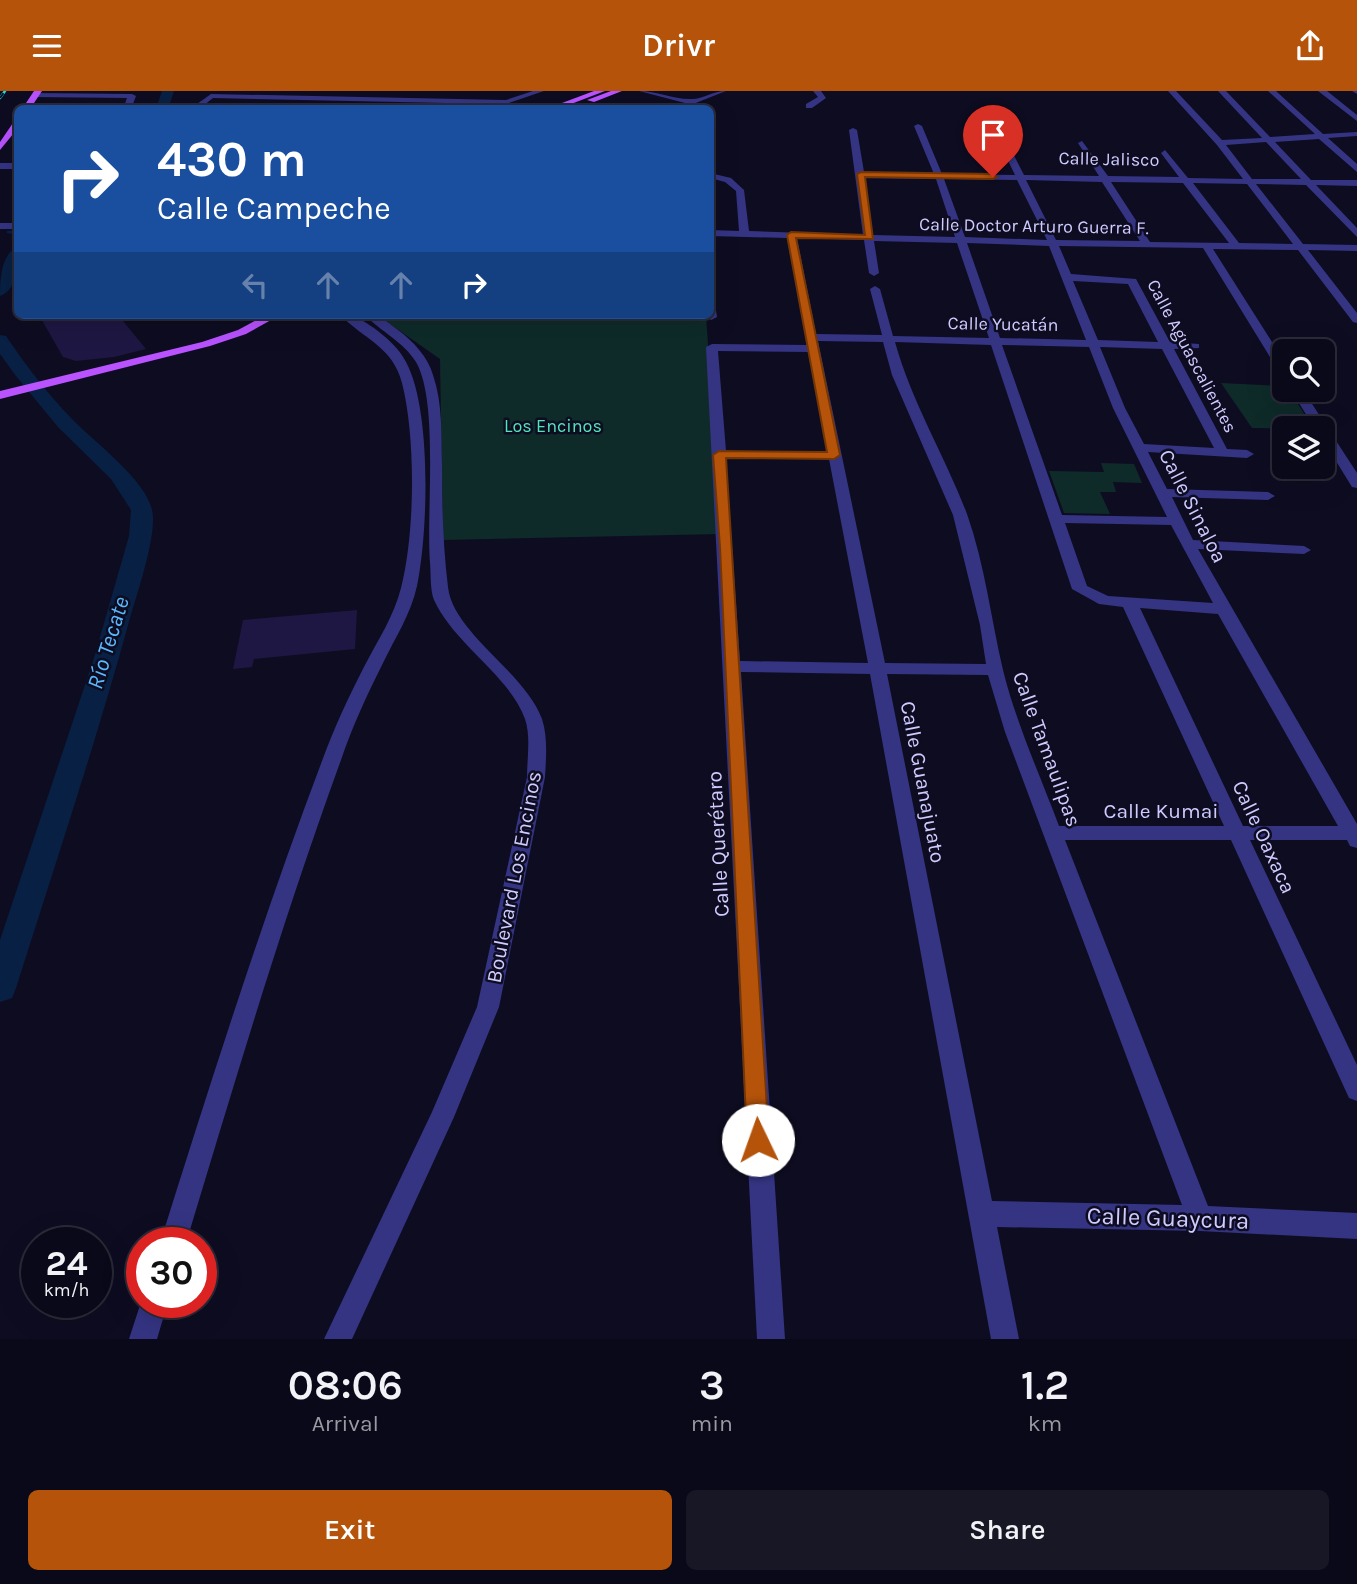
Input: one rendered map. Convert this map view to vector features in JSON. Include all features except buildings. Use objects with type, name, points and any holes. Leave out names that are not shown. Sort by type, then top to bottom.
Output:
[{"type":"main road","points":[[561,105],[601,91]]},
{"type":"main road","points":[[579,105],[618,91]]},
{"type":"main road","points":[[0,148],[14,128]]},
{"type":"main road","points":[[158,355],[243,319]]},
{"type":"main road","points":[[3,395],[218,340],[242,332],[266,319]]},
{"type":"street","points":[[274,105],[288,91]]},
{"type":"street","points":[[349,105],[360,91]]},
{"type":"street","points":[[408,105],[418,91]]},
{"type":"street","points":[[499,105],[540,91]]},
{"type":"street","points":[[643,91],[693,102]]},
{"type":"street","points":[[686,105],[722,91]]},
{"type":"street","points":[[1172,91],[1220,143],[1357,320]]},
{"type":"street","points":[[1222,91],[1357,233]]},
{"type":"street","points":[[1272,91],[1357,169]]},
{"type":"street","points":[[1322,91],[1357,120]]},
{"type":"street","points":[[37,93],[132,96],[129,105]]},
{"type":"street","points":[[809,106],[820,101],[816,94]]},
{"type":"street","points":[[197,105],[207,96],[508,102]]},
{"type":"street","points":[[918,126],[939,176],[1080,589],[1105,601],[1223,609]]},
{"type":"street","name":"Calle Tamaulipas","points":[[853,130],[875,281],[898,375],[955,499],[988,625],[995,670],[1014,732],[1200,1218]]},
{"type":"street","points":[[1220,143],[1357,134]]},
{"type":"street","name":"Calle Sinaloa","points":[[1000,136],[1053,243],[1119,408],[1176,521],[1223,609],[1355,837]]},
{"type":"street","points":[[1082,143],[1147,245]]},
{"type":"street","points":[[1165,153],[1237,247]]},
{"type":"street","name":"Calle Jalisco","points":[[861,174],[1357,183]]},
{"type":"street","points":[[714,178],[735,184],[740,190],[744,234]]},
{"type":"street","name":"Calle Doctor Arturo Guerra F.","points":[[714,233],[1357,248]]},
{"type":"street","name":"Calle Guanajuato","points":[[791,235],[878,669],[979,1214],[1005,1339]]},
{"type":"street","points":[[1206,246],[1272,351]]},
{"type":"street","name":"Calle Aguascalientes","points":[[1067,277],[1126,279],[1133,282],[1223,453]]},
{"type":"street","name":"Boulevard Los Encinos","points":[[338,1339],[458,1080],[488,1007],[536,777],[537,745],[534,720],[523,698],[457,624],[440,598],[424,418],[400,360],[379,338],[352,319]]},
{"type":"street","name":"Boulevard Los Encinos","points":[[178,1227],[332,759],[407,595],[415,549],[424,418],[432,390],[420,359],[404,339],[376,319]]},
{"type":"street","name":"Calle Yucatán","points":[[712,347],[890,338],[1195,346]]},
{"type":"street","name":"Calle Querétaro","points":[[712,347],[771,1339]]},
{"type":"street","points":[[1141,448],[1247,454]]},
{"type":"street","points":[[1335,450],[1357,484]]},
{"type":"street","points":[[719,455],[834,455]]},
{"type":"street","points":[[1163,493],[1268,496]]},
{"type":"street","points":[[1055,519],[1176,521]]},
{"type":"street","points":[[1188,544],[1304,550]]},
{"type":"street","name":"Calle Oaxaca","points":[[1129,603],[1357,1090]]},
{"type":"street","points":[[732,666],[995,670]]},
{"type":"street","name":"Calle Kumai","points":[[1054,833],[1355,837]]},
{"type":"street","name":"Calle Guaycura","points":[[979,1214],[1200,1218],[1357,1226]]},
{"type":"street","points":[[143,1339],[149,1318]]},
{"type":"green space","name":"Los Encinos","points":[[383,319],[706,319],[721,534],[443,540],[440,359]]},
{"type":"green space","points":[[1221,383],[1272,385],[1272,402],[1297,402],[1306,416],[1272,416],[1272,428],[1252,428]]},
{"type":"green space","points":[[1101,463],[1134,464],[1142,483],[1113,482],[1116,492],[1100,492],[1110,514],[1064,513],[1049,471],[1104,472]]},
{"type":"waterway","name":"Río Tecate","points":[[163,105],[168,91]]},
{"type":"waterway","points":[[8,232],[14,233]]},
{"type":"waterway","name":"Río Tecate","points":[[0,291],[14,260]]},
{"type":"waterway","name":"Río Tecate","points":[[0,340],[47,403],[128,486],[142,510],[140,536],[107,658],[0,988]]},
{"type":"railway","points":[[0,98],[5,91]]},
{"type":"route","points":[[758,1140],[727,547],[719,455],[834,455],[791,235],[870,237],[861,174],[993,177]]}]
